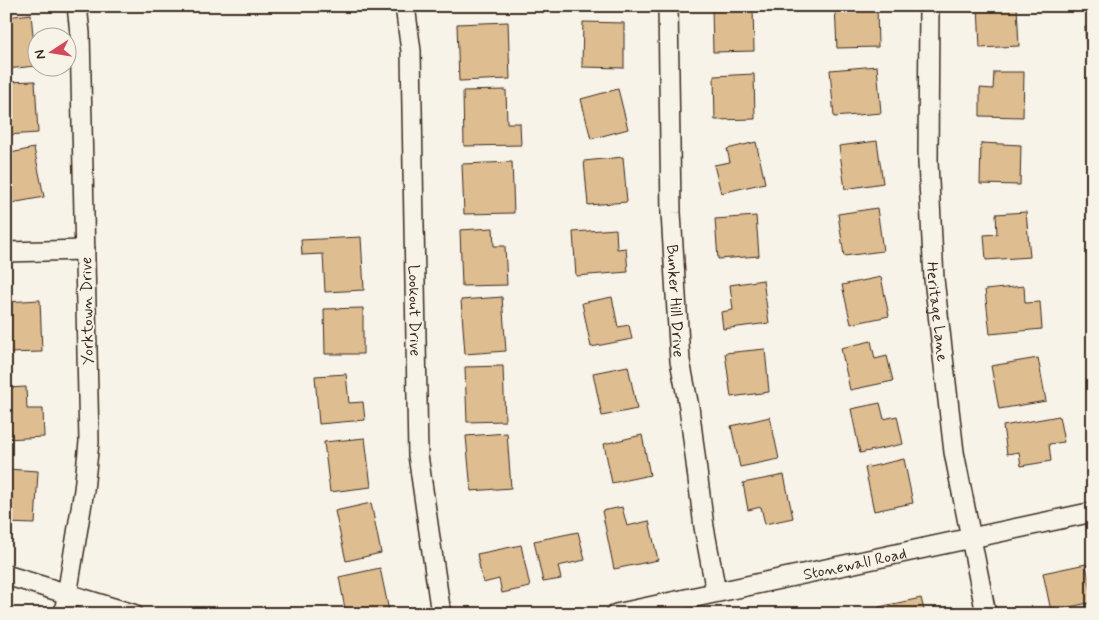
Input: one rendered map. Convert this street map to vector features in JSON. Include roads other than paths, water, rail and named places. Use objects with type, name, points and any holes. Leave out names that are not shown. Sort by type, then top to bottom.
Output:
[{"type":"street","name":"Yorktown Drive","points":[[64,614],[84,490],[89,442],[80,33],[77,6]]},
{"type":"street","name":"Lookout Drive","points":[[405,6],[410,51],[418,454],[441,614]]},
{"type":"street","name":"Bunker Hill Drive","points":[[668,6],[671,213],[680,361],[690,407],[704,527],[716,592]]},
{"type":"street","name":"Heritage Lane","points":[[929,6],[928,162],[934,280],[954,452],[986,614]]},
{"type":"street","points":[[6,252],[85,250]]},
{"type":"street","name":"Stonewall Road","points":[[616,614],[1093,512]]},
{"type":"street","points":[[6,575],[133,614]]}]
